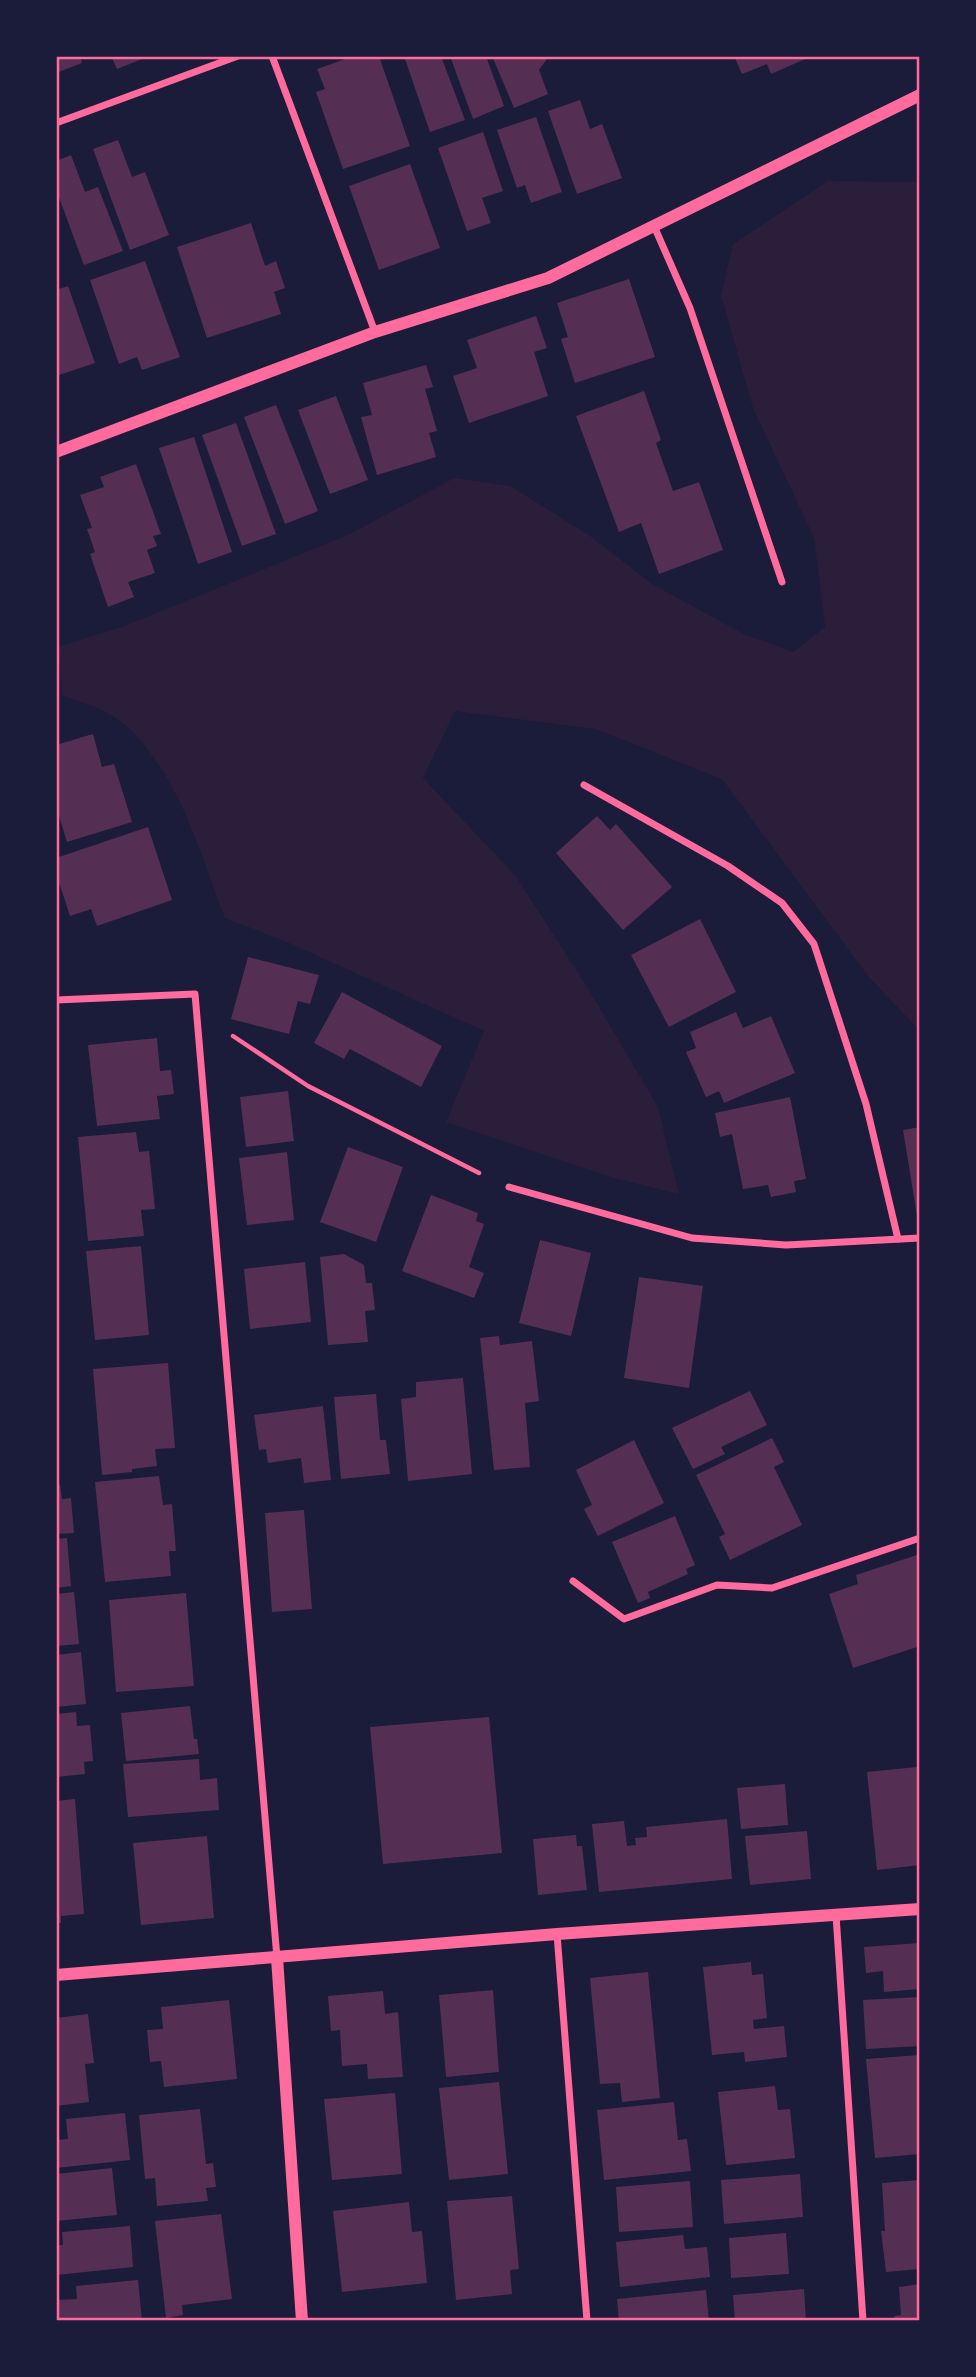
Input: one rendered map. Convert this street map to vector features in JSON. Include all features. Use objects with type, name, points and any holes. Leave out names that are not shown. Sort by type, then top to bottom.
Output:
[{"type":"street","points":[[56,123],[238,56]]},
{"type":"street","points":[[272,56],[375,332]]},
{"type":"street","points":[[56,452],[375,332],[548,278],[920,95]]},
{"type":"street","points":[[654,226],[690,308],[782,582]]},
{"type":"street","points":[[584,785],[728,866],[782,903],[814,944],[866,1104],[898,1239]]},
{"type":"street","points":[[56,1000],[195,994],[277,1958],[302,2321]]},
{"type":"street","points":[[509,1187],[692,1238],[786,1245],[920,1238]]},
{"type":"street","points":[[573,1581],[624,1619],[717,1585],[772,1588],[920,1538]]},
{"type":"street","points":[[56,1975],[557,1934],[920,1909]]},
{"type":"street","points":[[836,1915],[863,2321]]},
{"type":"street","points":[[557,1934],[586,2321]]},
{"type":"path","points":[[231,1034],[308,1086],[509,1187]]},
{"type":"shaded area","points":[[828,181],[920,182],[920,1031],[868,976],[722,779],[596,729],[455,711],[423,778],[515,875],[586,985],[658,1107],[679,1194],[614,1178],[446,1122],[484,1031],[289,943],[225,918],[195,837],[170,783],[137,736],[116,718],[62,695],[58,647],[124,626],[348,535],[454,478],[510,486],[589,535],[652,584],[744,634],[793,652],[825,627],[814,538],[753,408],[721,295],[733,244]]},
{"type":"building","points":[[56,56],[80,56],[82,63],[56,73]]},
{"type":"building","points":[[111,56],[150,56],[117,69]]},
{"type":"building","points":[[354,56],[379,56],[410,146],[343,169],[316,92],[325,89],[317,69]]},
{"type":"building","points":[[404,56],[441,56],[465,120],[430,132]]},
{"type":"building","points":[[450,56],[486,56],[504,106],[473,119]]},
{"type":"building","points":[[492,56],[549,56],[539,70],[548,94],[514,108]]},
{"type":"building","points":[[734,56],[812,56],[771,74],[767,64],[742,74]]},
{"type":"building","points":[[580,100],[590,129],[602,124],[622,178],[577,194],[548,111]]},
{"type":"building","points":[[536,117],[562,192],[531,203],[525,185],[517,188],[497,130]]},
{"type":"building","points":[[483,132],[503,191],[482,198],[491,223],[467,231],[438,148]]},
{"type":"building","points":[[118,140],[132,177],[145,172],[169,235],[130,250],[93,149]]},
{"type":"building","points":[[71,155],[85,192],[98,187],[123,251],[84,265],[56,189],[56,161]]},
{"type":"building","points":[[410,164],[440,248],[379,270],[349,186]]},
{"type":"building","points":[[251,223],[265,266],[276,261],[285,288],[274,292],[281,314],[207,338],[177,247]]},
{"type":"building","points":[[145,261],[180,357],[142,370],[137,357],[119,364],[90,280]]},
{"type":"building","points":[[629,279],[655,357],[575,383],[561,339],[568,337],[557,303]]},
{"type":"building","points":[[68,286],[95,363],[56,376],[56,290]]},
{"type":"building","points":[[536,316],[547,348],[534,352],[548,396],[469,423],[453,376],[477,368],[467,340]]},
{"type":"building","points":[[426,365],[433,387],[425,389],[437,431],[429,433],[436,457],[377,475],[361,417],[372,415],[363,383]]},
{"type":"building","points":[[644,391],[661,440],[656,443],[673,491],[699,482],[723,550],[659,574],[641,523],[619,532],[576,416]]},
{"type":"building","points":[[336,396],[368,480],[330,494],[298,410]]},
{"type":"building","points":[[276,405],[318,511],[285,524],[244,417]]},
{"type":"building","points":[[236,423],[276,534],[242,546],[202,435]]},
{"type":"building","points":[[194,437],[232,552],[198,564],[159,448]]},
{"type":"building","points":[[136,464],[161,534],[153,536],[157,546],[147,550],[155,573],[128,582],[134,597],[108,607],[90,554],[95,552],[87,529],[92,528],[80,495],[104,487],[100,477]]},
{"type":"building","points":[[93,734],[102,767],[114,764],[132,822],[67,842],[56,806],[56,745]]},
{"type":"building","points":[[597,816],[610,830],[616,824],[672,887],[623,930],[556,853]]},
{"type":"building","points":[[148,827],[172,900],[97,926],[91,909],[70,916],[56,873],[56,858]]},
{"type":"building","points":[[700,919],[736,992],[669,1027],[631,955]]},
{"type":"building","points":[[248,957],[319,975],[310,1004],[298,1001],[289,1034],[231,1019]]},
{"type":"building","points":[[342,992],[442,1046],[421,1087],[350,1049],[344,1059],[314,1043]]},
{"type":"building","points":[[736,1012],[743,1028],[771,1016],[795,1073],[724,1103],[719,1091],[706,1097],[686,1052],[696,1048],[690,1032]]},
{"type":"building","points":[[157,1038],[160,1071],[171,1070],[174,1094],[157,1096],[160,1119],[97,1126],[88,1045]]},
{"type":"building","points":[[288,1091],[294,1141],[246,1147],[240,1097]]},
{"type":"building","points":[[790,1097],[806,1179],[794,1181],[796,1192],[771,1197],[768,1185],[743,1189],[732,1134],[720,1137],[715,1113]]},
{"type":"building","points":[[920,1127],[920,1216],[917,1216],[903,1130]]},
{"type":"building","points":[[136,1132],[139,1152],[149,1151],[155,1209],[141,1210],[144,1236],[88,1241],[78,1137]]},
{"type":"building","points":[[348,1147],[403,1167],[376,1242],[320,1222]]},
{"type":"building","points":[[287,1152],[294,1220],[247,1225],[239,1158]]},
{"type":"building","points":[[431,1195],[478,1213],[476,1221],[484,1224],[469,1267],[484,1273],[474,1298],[402,1271]]},
{"type":"building","points":[[540,1240],[591,1253],[571,1336],[519,1323]]},
{"type":"building","points":[[141,1246],[149,1335],[95,1340],[86,1251]]},
{"type":"building","points":[[344,1254],[364,1265],[366,1283],[372,1283],[375,1310],[365,1311],[368,1342],[328,1345],[320,1257]]},
{"type":"building","points":[[305,1262],[311,1322],[250,1329],[244,1269]]},
{"type":"building","points":[[639,1277],[703,1286],[689,1388],[624,1378]]},
{"type":"building","points":[[499,1336],[500,1345],[532,1341],[539,1401],[525,1403],[530,1467],[494,1470],[480,1338]]},
{"type":"building","points":[[168,1363],[175,1448],[155,1449],[157,1466],[102,1475],[93,1369]]},
{"type":"building","points":[[463,1378],[472,1474],[408,1481],[401,1399],[416,1397],[416,1382]]},
{"type":"building","points":[[750,1391],[767,1425],[721,1447],[725,1454],[693,1469],[672,1428]]},
{"type":"building","points":[[376,1394],[380,1440],[386,1440],[390,1474],[341,1479],[334,1397]]},
{"type":"building","points":[[323,1406],[331,1480],[304,1483],[301,1458],[268,1463],[266,1449],[259,1450],[254,1415]]},
{"type":"building","points":[[772,1438],[784,1462],[774,1467],[802,1525],[730,1560],[719,1537],[725,1534],[696,1475]]},
{"type":"building","points":[[634,1440],[664,1503],[598,1536],[584,1509],[592,1505],[576,1470]]},
{"type":"building","points":[[159,1476],[163,1505],[172,1504],[176,1551],[169,1551],[171,1576],[105,1582],[95,1482]]},
{"type":"building","points":[[60,1485],[62,1499],[71,1498],[74,1533],[56,1534],[56,1486]]},
{"type":"building","points":[[304,1510],[312,1609],[272,1612],[265,1513]]},
{"type":"building","points":[[675,1516],[695,1565],[686,1569],[688,1574],[648,1592],[650,1598],[638,1603],[612,1542]]},
{"type":"building","points":[[67,1538],[71,1586],[56,1588],[56,1539]]},
{"type":"building","points":[[920,1554],[920,1646],[853,1668],[829,1594],[858,1584],[856,1575]]},
{"type":"building","points":[[74,1592],[79,1644],[56,1646],[56,1594]]},
{"type":"building","points":[[186,1593],[194,1686],[116,1692],[109,1600]]},
{"type":"building","points":[[81,1652],[86,1704],[56,1707],[56,1655]]},
{"type":"building","points":[[190,1706],[194,1739],[197,1739],[199,1754],[126,1761],[121,1713]]},
{"type":"building","points":[[76,1712],[77,1726],[90,1725],[93,1761],[84,1762],[85,1774],[56,1777],[56,1714]]},
{"type":"building","points":[[489,1717],[502,1853],[383,1864],[370,1727]]},
{"type":"building","points":[[199,1759],[200,1780],[217,1778],[219,1810],[128,1817],[123,1764]]},
{"type":"building","points":[[917,1767],[920,1796],[920,1865],[877,1870],[867,1772]]},
{"type":"building","points":[[785,1784],[788,1825],[741,1829],[737,1788]]},
{"type":"building","points":[[75,1799],[84,1914],[61,1916],[61,1923],[56,1923],[56,1801]]},
{"type":"building","points":[[727,1819],[732,1879],[599,1892],[592,1824],[624,1821],[627,1846],[636,1845],[635,1838],[647,1837],[646,1827]]},
{"type":"building","points":[[807,1831],[811,1879],[750,1885],[745,1836]]},
{"type":"building","points":[[576,1835],[577,1846],[582,1846],[587,1890],[538,1895],[533,1839]]},
{"type":"building","points":[[207,1836],[214,1918],[141,1925],[133,1843]]},
{"type":"building","points":[[920,1943],[920,1989],[884,1992],[883,1971],[866,1973],[864,1947]]},
{"type":"building","points":[[751,1962],[752,1975],[763,1974],[767,2018],[753,2020],[754,2029],[784,2026],[787,2057],[745,2062],[744,2052],[712,2055],[703,1967]]},
{"type":"building","points":[[648,1972],[660,2098],[622,2102],[620,2083],[600,2084],[590,1978]]},
{"type":"building","points":[[493,1990],[499,2072],[446,2077],[439,1995]]},
{"type":"building","points":[[383,1991],[385,2014],[398,2012],[403,2077],[368,2079],[367,2064],[342,2066],[340,2030],[331,2031],[328,1996]]},
{"type":"building","points":[[920,1997],[920,2046],[866,2049],[863,2000]]},
{"type":"building","points":[[229,2000],[237,2079],[164,2087],[161,2061],[150,2062],[147,2030],[163,2029],[161,2007]]},
{"type":"building","points":[[88,2014],[94,2063],[85,2064],[89,2102],[56,2106],[56,2018]]},
{"type":"building","points":[[920,2055],[920,2154],[875,2158],[866,2059]]},
{"type":"building","points":[[499,2082],[508,2174],[449,2180],[439,2088]]},
{"type":"building","points":[[775,2086],[778,2110],[790,2109],[795,2158],[726,2165],[718,2092]]},
{"type":"building","points":[[395,2093],[402,2174],[332,2180],[324,2099]]},
{"type":"building","points":[[674,2102],[678,2140],[687,2139],[691,2171],[604,2180],[597,2110]]},
{"type":"building","points":[[200,2109],[206,2164],[213,2163],[216,2187],[206,2188],[208,2201],[157,2206],[155,2178],[145,2179],[139,2115]]},
{"type":"building","points":[[125,2113],[130,2160],[56,2168],[56,2140],[68,2139],[66,2119]]},
{"type":"building","points":[[112,2168],[117,2215],[56,2221],[56,2174]]},
{"type":"building","points":[[800,2174],[803,2217],[724,2224],[721,2180]]},
{"type":"building","points":[[920,2180],[920,2269],[886,2272],[881,2231],[885,2231],[882,2183]]},
{"type":"building","points":[[690,2181],[693,2227],[619,2232],[616,2187]]},
{"type":"building","points":[[512,2196],[519,2269],[510,2270],[512,2294],[456,2300],[447,2201]]},
{"type":"building","points":[[409,2202],[412,2232],[422,2231],[427,2283],[342,2292],[333,2211]]},
{"type":"building","points":[[221,2214],[232,2299],[182,2305],[183,2315],[166,2318],[155,2221]]},
{"type":"building","points":[[130,2226],[133,2267],[56,2275],[56,2245],[63,2245],[62,2232]]},
{"type":"building","points":[[786,2233],[789,2274],[731,2278],[729,2238]]},
{"type":"building","points":[[683,2235],[685,2249],[707,2247],[710,2277],[620,2287],[616,2242]]},
{"type":"building","points":[[138,2280],[142,2321],[56,2321],[56,2300],[77,2299],[76,2286]]},
{"type":"building","points":[[920,2284],[920,2321],[895,2321],[894,2316],[901,2315],[899,2287]]},
{"type":"building","points":[[804,2289],[806,2321],[735,2321],[733,2295]]},
{"type":"building","points":[[706,2290],[709,2321],[619,2321],[617,2299]]}]
